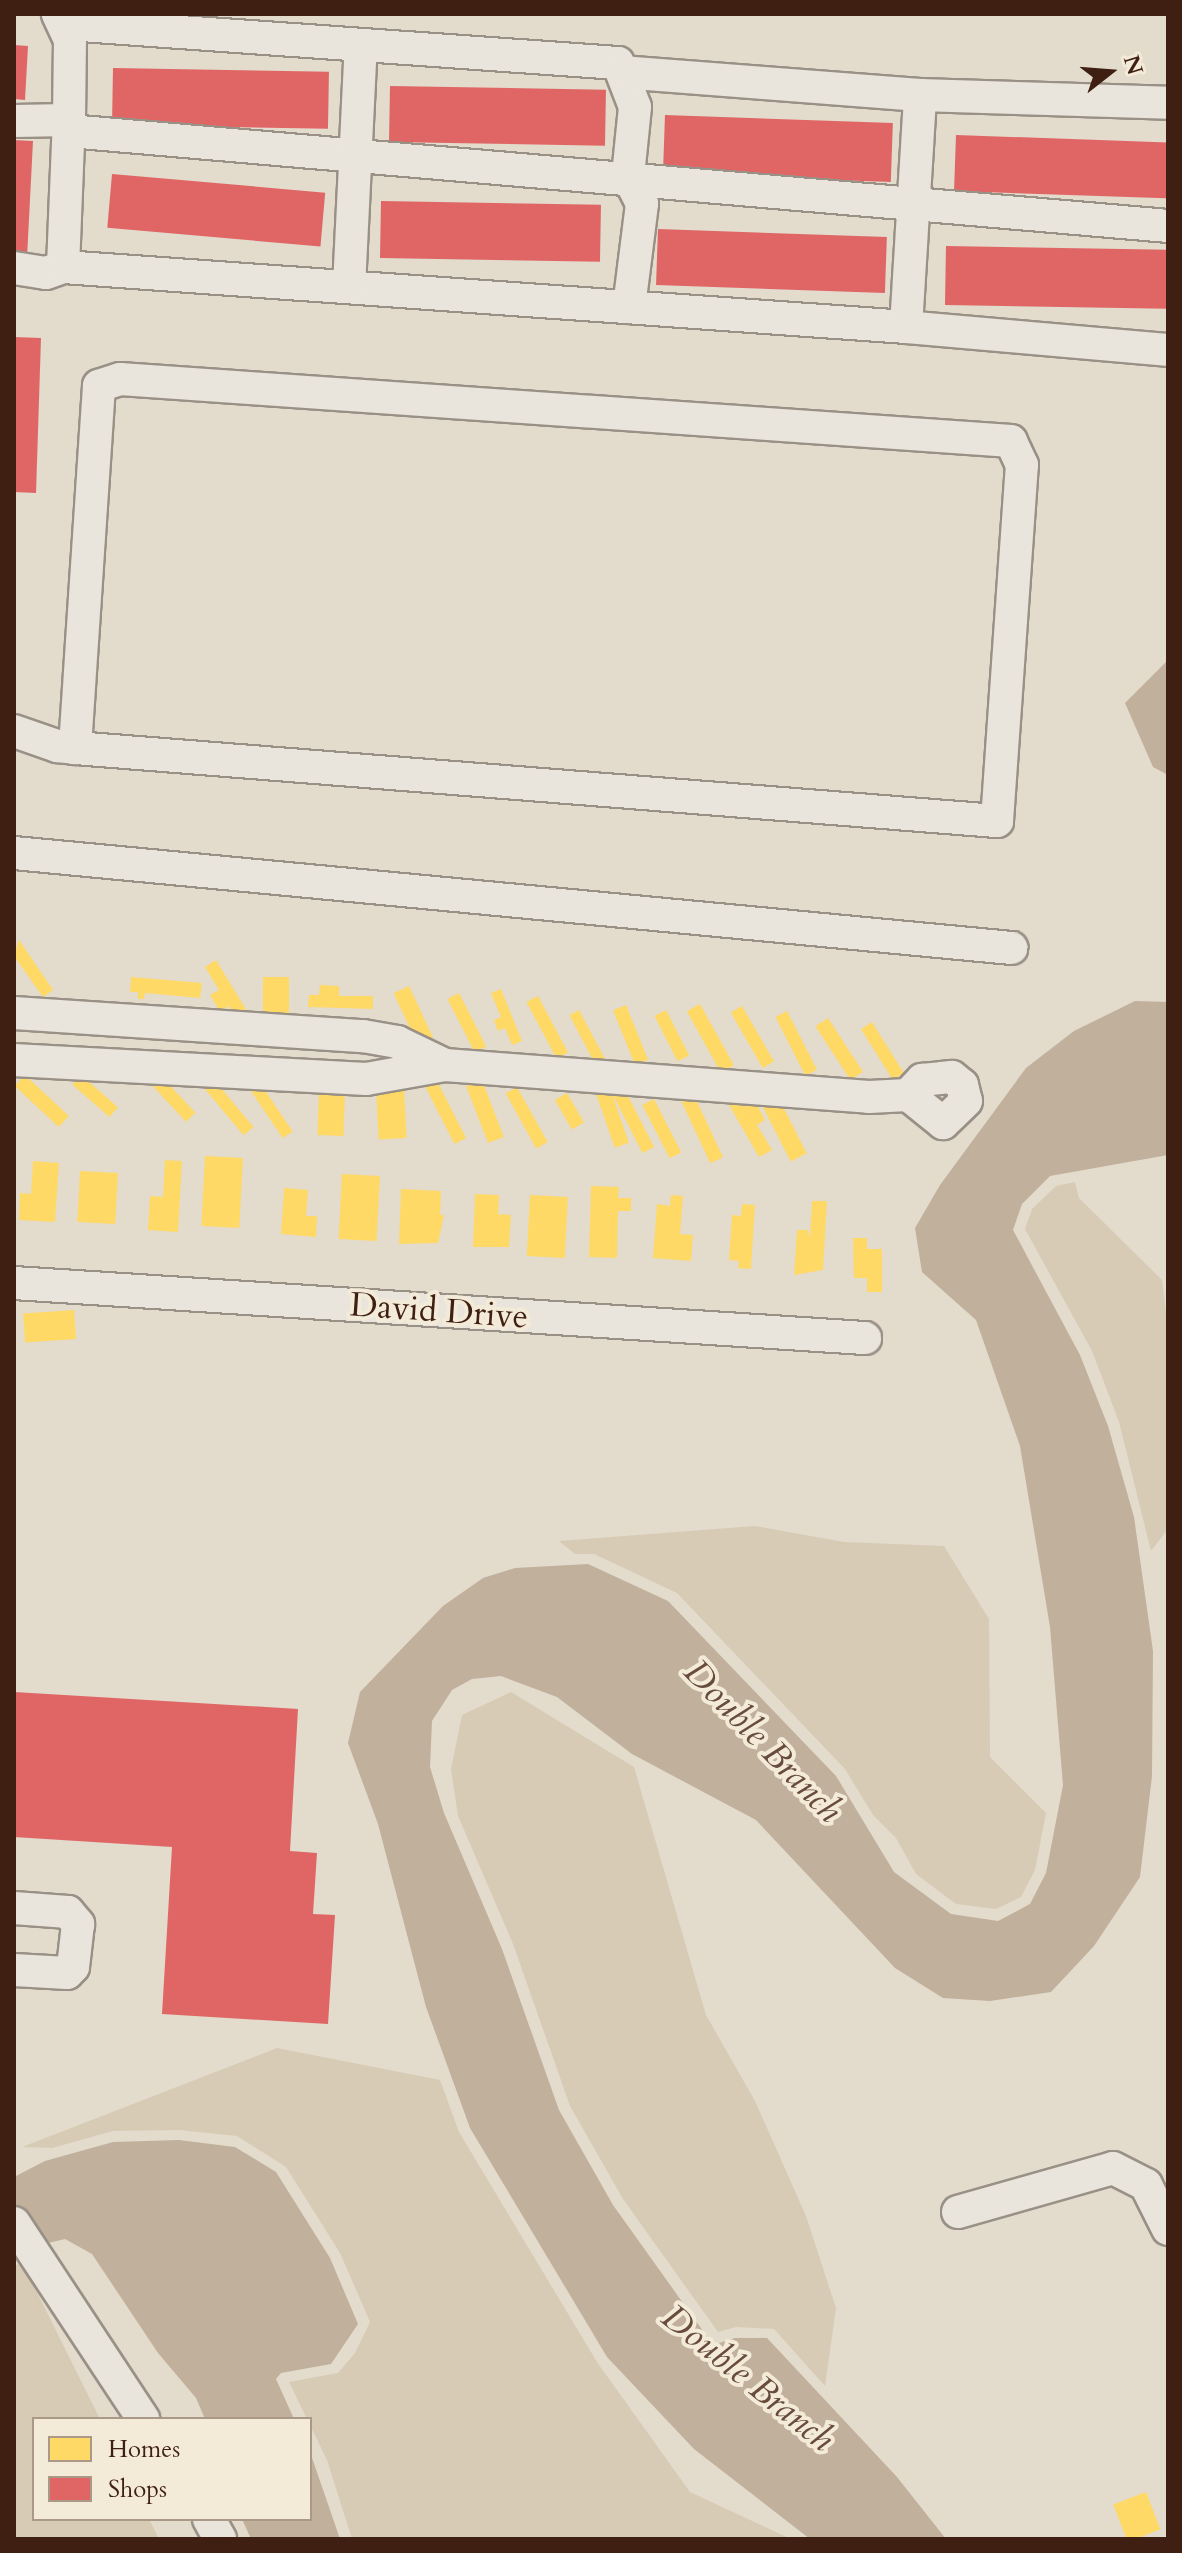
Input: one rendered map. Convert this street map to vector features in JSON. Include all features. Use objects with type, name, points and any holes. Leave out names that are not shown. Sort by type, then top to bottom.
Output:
[{"type":"street","points":[[63,267],[62,19],[618,63],[635,107],[628,176],[642,204],[629,307]]},
{"type":"street","points":[[349,287],[352,155],[361,45]]},
{"type":"street","points":[[624,72],[920,95],[1168,103]]},
{"type":"street","points":[[906,327],[920,95]]},
{"type":"street","points":[[14,121],[352,155],[628,176],[913,205],[1168,226]]},
{"type":"street","points":[[14,268],[46,273],[63,267],[349,287],[906,327],[1168,350]]},
{"type":"street","points":[[14,731],[75,748],[997,821],[1022,465],[1011,441],[120,379],[99,386],[75,748]]},
{"type":"street","points":[[14,853],[1011,948]]},
{"type":"street","points":[[14,1013],[397,1042],[445,1065]]},
{"type":"street","points":[[62,1063],[65,1016]]},
{"type":"street","points":[[289,1075],[292,1032]]},
{"type":"street","points":[[14,1060],[366,1079],[445,1065],[869,1097],[908,1095]]},
{"type":"street","name":"David Drive","points":[[14,1283],[865,1338]]},
{"type":"street","points":[[14,1908],[68,1912],[78,1924],[73,1967],[67,1973],[14,1970]]},
{"type":"street","points":[[958,2212],[1113,2168],[1130,2172],[1146,2185],[1168,2229]]},
{"type":"street","points":[[14,2223],[142,2417]]},
{"type":"shaded area","points":[[1075,1182],[1079,1198],[1162,1280],[1168,1327],[1168,1529],[1151,1551],[1119,1422],[1092,1351],[1025,1229],[1032,1209],[1056,1186]]},
{"type":"shaded area","points":[[755,1526],[844,1542],[944,1546],[989,1619],[990,1757],[1046,1813],[1035,1870],[1021,1897],[996,1909],[956,1904],[916,1874],[896,1838],[873,1815],[845,1769],[677,1593],[594,1554],[575,1554],[559,1541]]},
{"type":"shaded area","points":[[511,1692],[634,1767],[706,2015],[755,2101],[806,2216],[836,2308],[825,2386],[774,2329],[736,2327],[718,2332],[623,2199],[570,2106],[513,1944],[458,1816],[451,1769],[462,1715]]},
{"type":"shaded area","points":[[277,2048],[440,2080],[459,2132],[597,2362],[690,2492],[791,2539],[352,2539],[327,2460],[312,2429],[312,2417],[306,2417],[289,2382],[338,2373],[355,2353],[370,2322],[340,2253],[286,2167],[237,2136],[179,2130],[113,2131],[52,2148],[22,2147]]},
{"type":"shaded area","points":[[23,2264],[99,2417],[32,2417],[32,2521],[150,2521],[159,2539],[14,2539],[14,2265]]},
{"type":"water","points":[[1168,660],[1168,775],[1153,767],[1125,703]]},
{"type":"water","name":"Double Branch","points":[[1135,1001],[1168,1002],[1168,1155],[1050,1176],[1022,1204],[1013,1230],[1080,1355],[1108,1426],[1134,1517],[1153,1651],[1152,1776],[1140,1877],[1094,1946],[1051,1992],[990,2001],[943,1998],[895,1968],[756,1820],[632,1754],[557,1697],[501,1676],[472,1679],[452,1690],[432,1721],[430,1767],[444,1813],[502,1949],[559,2110],[613,2205],[713,2345],[735,2338],[767,2338],[897,2477],[946,2539],[810,2539],[694,2449],[607,2357],[470,2128],[426,2007],[378,1824],[348,1743],[360,1692],[443,1606],[483,1578],[515,1568],[588,1564],[668,1601],[836,1776],[894,1872],[951,1914],[998,1921],[1030,1904],[1046,1873],[1063,1785],[1050,1627],[1020,1446],[976,1320],[922,1272],[915,1228],[940,1185],[1026,1068],[1074,1031]]},
{"type":"water","points":[[179,2140],[235,2147],[276,2172],[330,2258],[358,2324],[331,2364],[281,2373],[276,2379],[293,2417],[204,2417],[196,2398],[158,2353],[92,2254],[65,2239],[14,2251],[14,2177],[45,2161],[113,2142]]},
{"type":"water","points":[[312,2458],[340,2539],[251,2539],[243,2521],[312,2521]]},
{"type":"building: Homes","points":[[19,940],[53,990],[43,997],[14,956]]},
{"type":"building: Homes","points":[[216,960],[250,1016],[239,1023],[229,1006],[220,1012],[210,995],[219,990],[205,967]]},
{"type":"building: Homes","points":[[131,977],[202,983],[200,998],[145,993],[144,999],[138,999],[138,992],[130,992]]},
{"type":"building: Homes","points":[[263,977],[289,977],[289,1026],[263,1026]]},
{"type":"building: Homes","points":[[320,985],[339,986],[339,996],[373,996],[373,1009],[308,1007],[309,995],[319,995]]},
{"type":"building: Homes","points":[[409,986],[433,1038],[418,1045],[394,993]]},
{"type":"building: Homes","points":[[501,989],[522,1041],[512,1045],[505,1028],[498,1031],[494,1020],[501,1017],[491,993]]},
{"type":"building: Homes","points":[[459,993],[486,1046],[475,1052],[447,999]]},
{"type":"building: Homes","points":[[538,996],[568,1053],[557,1059],[527,1002]]},
{"type":"building: Homes","points":[[700,1004],[734,1065],[721,1072],[687,1011]]},
{"type":"building: Homes","points":[[626,1005],[648,1060],[635,1065],[613,1010]]},
{"type":"building: Homes","points":[[742,1006],[774,1061],[763,1068],[731,1012]]},
{"type":"building: Homes","points":[[579,1010],[605,1059],[595,1064],[569,1015]]},
{"type":"building: Homes","points":[[666,1010],[689,1055],[678,1061],[654,1016]]},
{"type":"building: Homes","points":[[787,1011],[817,1070],[805,1076],[775,1017]]},
{"type":"building: Homes","points":[[828,1018],[863,1072],[850,1080],[815,1026]]},
{"type":"building: Homes","points":[[872,1022],[904,1073],[893,1080],[861,1029]]},
{"type":"building: Homes","points":[[25,1075],[69,1116],[59,1127],[15,1086]]},
{"type":"building: Homes","points":[[81,1075],[118,1107],[109,1117],[72,1085]]},
{"type":"building: Homes","points":[[162,1077],[195,1113],[186,1122],[152,1086]]},
{"type":"building: Homes","points":[[258,1080],[293,1131],[283,1138],[248,1087]]},
{"type":"building: Homes","points":[[482,1080],[504,1137],[488,1143],[466,1086]]},
{"type":"building: Homes","points":[[215,1081],[254,1127],[244,1135],[205,1089]]},
{"type":"building: Homes","points":[[437,1081],[466,1138],[454,1144],[425,1087]]},
{"type":"building: Homes","points":[[517,1087],[548,1142],[536,1148],[506,1093]]},
{"type":"building: Homes","points":[[404,1088],[407,1138],[379,1139],[376,1089]]},
{"type":"building: Homes","points":[[610,1088],[629,1143],[615,1148],[596,1093]]},
{"type":"building: Homes","points":[[625,1090],[654,1147],[642,1153],[613,1096]]},
{"type":"building: Homes","points":[[319,1091],[345,1092],[343,1136],[317,1135]]},
{"type":"building: Homes","points":[[567,1093],[584,1122],[572,1129],[555,1100]]},
{"type":"building: Homes","points":[[693,1093],[723,1157],[710,1163],[680,1099]]},
{"type":"building: Homes","points":[[742,1098],[747,1107],[755,1101],[765,1120],[757,1125],[772,1150],[759,1157],[729,1105]]},
{"type":"building: Homes","points":[[654,1099],[681,1152],[670,1158],[642,1105]]},
{"type":"building: Homes","points":[[779,1099],[807,1153],[791,1162],[763,1107]]},
{"type":"building: Homes","points":[[205,1156],[243,1158],[239,1228],[201,1226]]},
{"type":"building: Homes","points":[[165,1160],[182,1161],[178,1232],[148,1230],[150,1196],[163,1197]]},
{"type":"building: Homes","points":[[33,1161],[59,1163],[55,1222],[19,1220],[20,1193],[31,1194]]},
{"type":"building: Homes","points":[[80,1171],[118,1173],[115,1224],[77,1222]]},
{"type":"building: Homes","points":[[342,1174],[380,1176],[377,1241],[339,1239]]},
{"type":"building: Homes","points":[[591,1186],[619,1187],[618,1198],[631,1198],[631,1211],[618,1211],[617,1258],[589,1257]]},
{"type":"building: Homes","points":[[284,1188],[308,1190],[306,1216],[317,1216],[316,1237],[281,1234]]},
{"type":"building: Homes","points":[[401,1189],[441,1191],[440,1215],[444,1215],[438,1243],[399,1244]]},
{"type":"building: Homes","points":[[475,1194],[499,1195],[498,1214],[511,1215],[509,1247],[473,1247]]},
{"type":"building: Homes","points":[[530,1195],[568,1197],[565,1258],[527,1256]]},
{"type":"building: Homes","points":[[671,1195],[683,1196],[680,1234],[693,1235],[691,1261],[653,1258],[657,1204],[670,1206]]},
{"type":"building: Homes","points":[[812,1201],[827,1201],[823,1270],[794,1275],[797,1230],[808,1230],[810,1237]]},
{"type":"building: Homes","points":[[742,1204],[755,1205],[751,1269],[738,1268],[739,1261],[729,1260],[732,1215],[741,1216]]},
{"type":"building: Homes","points":[[853,1238],[867,1238],[867,1249],[882,1249],[882,1292],[867,1292],[867,1278],[854,1278]]},
{"type":"building: Homes","points":[[74,1310],[76,1339],[25,1342],[23,1314]]},
{"type":"building: Homes","points":[[1146,2492],[1160,2529],[1127,2539],[1113,2505]]},
{"type":"building: Shops","points":[[14,45],[28,46],[25,100],[14,99]]},
{"type":"building: Shops","points":[[113,68],[329,72],[328,129],[112,125]]},
{"type":"building: Shops","points":[[390,86],[606,90],[605,146],[389,142]]},
{"type":"building: Shops","points":[[665,115],[893,123],[891,182],[663,174]]},
{"type":"building: Shops","points":[[956,135],[1168,142],[1166,198],[954,191]]},
{"type":"building: Shops","points":[[14,140],[33,141],[27,258],[14,258]]},
{"type":"building: Shops","points":[[112,174],[325,193],[320,246],[107,228]]},
{"type":"building: Shops","points":[[381,201],[601,205],[600,262],[380,258]]},
{"type":"building: Shops","points":[[658,229],[887,237],[885,293],[656,285]]},
{"type":"building: Shops","points":[[946,246],[1168,250],[1167,309],[945,305]]},
{"type":"building: Shops","points":[[14,337],[41,338],[36,493],[14,492]]},
{"type":"building: Shops","points":[[14,1692],[298,1709],[290,1851],[317,1853],[313,1914],[335,1915],[328,2024],[162,2014],[172,1847],[14,1837]]}]
